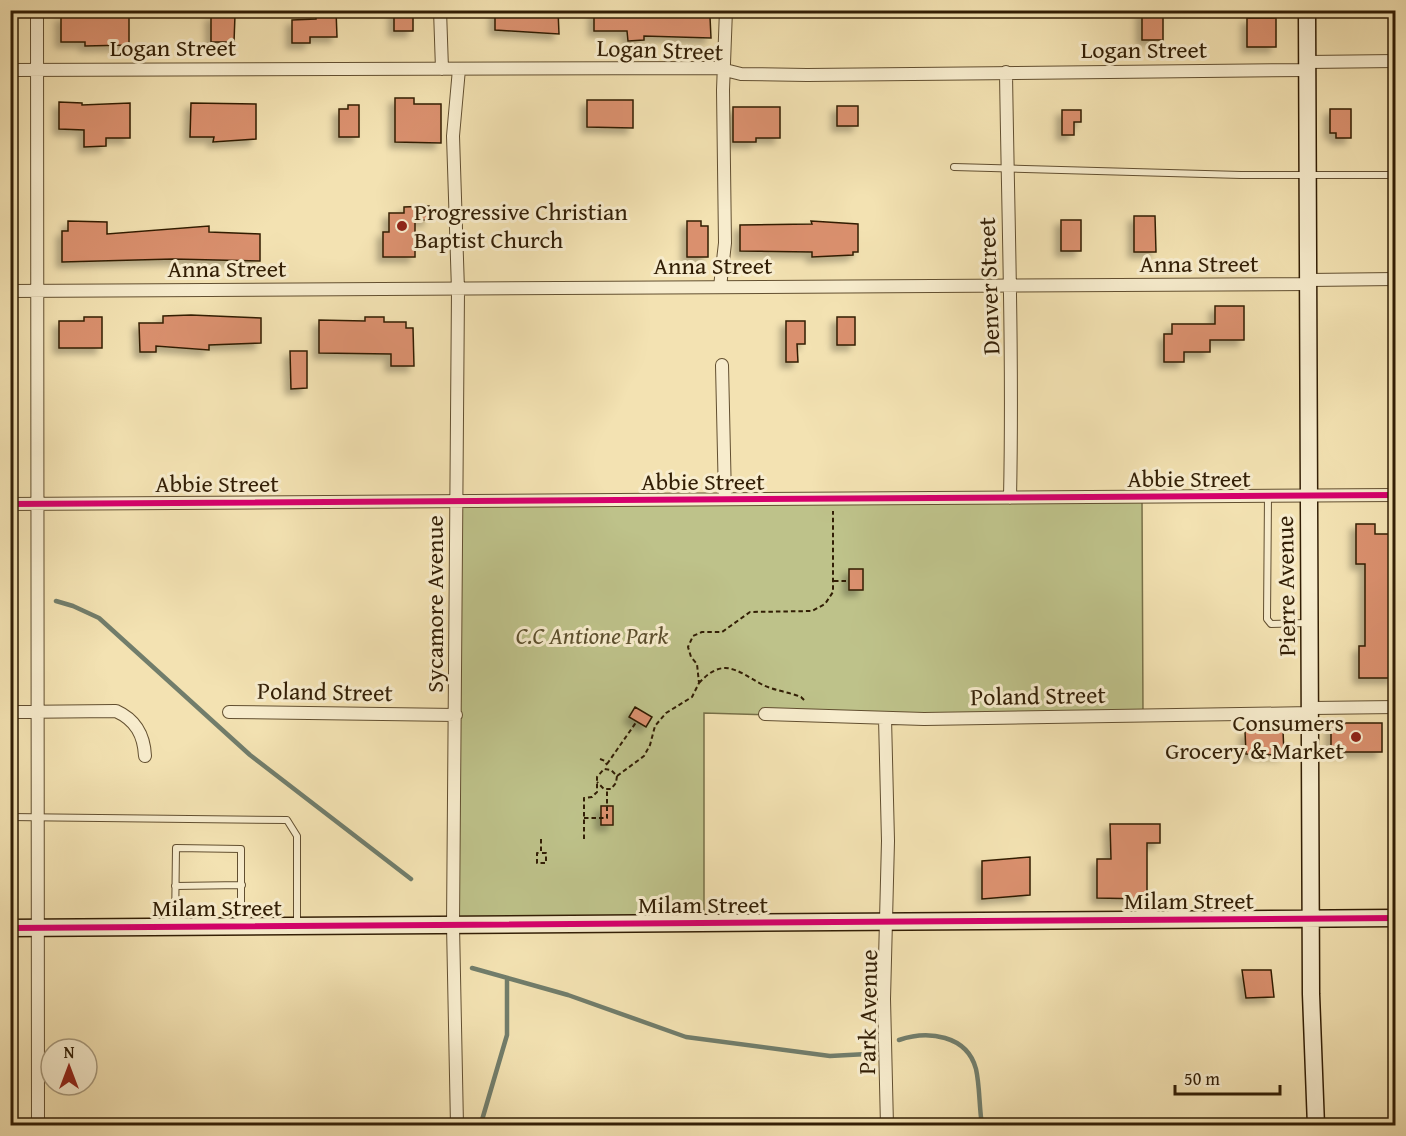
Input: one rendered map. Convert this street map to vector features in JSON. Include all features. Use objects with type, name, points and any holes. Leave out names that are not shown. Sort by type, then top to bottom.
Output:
[{"type":"street","points":[[37,10],[38,1125]]},
{"type":"street","points":[[440,10],[442,69]]},
{"type":"street","points":[[720,287],[725,243],[726,10]]},
{"type":"street","name":"Pierre Avenue","points":[[1307,10],[1311,919],[1316,1125]]},
{"type":"street","name":"Logan Street","points":[[10,70],[717,68],[741,74],[807,75],[1307,66],[1395,61]]},
{"type":"street","name":"Sycamore Avenue","points":[[457,1125],[453,925],[458,290],[453,136],[459,69]]},
{"type":"street","name":"Denver Street","points":[[1006,72],[1008,286],[1012,359],[1010,498]]},
{"type":"street","name":"Anna Street","points":[[10,291],[1008,286],[1395,279]]},
{"type":"street","points":[[722,365],[725,500]]},
{"type":"street","name":"Abbie Street","points":[[10,504],[1395,495]]},
{"type":"street","name":"Poland Street","points":[[765,714],[885,718],[1395,707]]},
{"type":"street","points":[[10,712],[116,711],[127,716],[141,734],[145,756]]},
{"type":"street","name":"Poland Street","points":[[229,712],[456,715]]},
{"type":"street","name":"Park Avenue","points":[[885,718],[887,921],[884,999],[887,1125]]},
{"type":"street","name":"Milam Street","points":[[10,928],[1395,918]]},
{"type":"lane","points":[[954,167],[1241,175],[1395,175]]},
{"type":"lane","points":[[1268,496],[1267,619],[1271,624],[1311,623]]},
{"type":"lane","points":[[10,817],[287,820],[297,836],[297,926]]},
{"type":"lane","points":[[174,926],[176,848],[242,849],[241,926]]},
{"type":"lane","points":[[175,886],[242,885]]},
{"type":"path","points":[[699,683],[697,664],[691,657],[688,647],[693,636],[702,632],[722,632],[750,612],[812,611],[825,604],[833,592],[834,581],[833,508]]},
{"type":"path","points":[[834,581],[849,581]]},
{"type":"path","points":[[607,789],[614,787],[617,776],[644,756],[650,745],[655,726],[666,713],[692,697],[699,683],[716,669],[730,667],[747,673],[762,685],[801,697],[814,716]]},
{"type":"path","points":[[584,839],[584,798],[592,797],[597,792],[599,772],[606,766],[637,721]]},
{"type":"path","points":[[600,759],[617,776]]},
{"type":"path","points":[[597,782],[607,789]]},
{"type":"path","points":[[584,818],[607,818],[607,789]]},
{"type":"path","points":[[541,839],[542,853]]},
{"type":"path","points":[[537,853],[542,853],[546,853],[546,863],[537,863],[537,853]]},
{"type":"green space","name":"C.C Antione Park","points":[[1142,497],[1143,716],[885,718],[704,713],[704,923],[453,925],[456,500]]},
{"type":"building","points":[[316,10],[336,10],[337,37],[310,37],[310,43],[292,43],[292,20],[316,19]]},
{"type":"building","points":[[394,10],[413,10],[413,31],[394,31]]},
{"type":"building","points":[[495,10],[558,10],[559,34],[495,30]]},
{"type":"building","points":[[653,10],[674,10],[674,17],[710,17],[711,38],[644,36],[644,40],[628,41],[627,31],[594,31],[594,11],[611,11],[611,15],[653,14]]},
{"type":"building","points":[[1142,10],[1163,10],[1163,40],[1142,40]]},
{"type":"building","points":[[129,14],[129,45],[85,46],[85,42],[61,42],[61,16]]},
{"type":"building","points":[[211,15],[235,15],[234,42],[211,42]]},
{"type":"building","points":[[1247,18],[1276,18],[1276,47],[1247,47]]},
{"type":"building","points":[[395,98],[414,98],[414,104],[441,104],[441,143],[395,142]]},
{"type":"building","points":[[587,100],[633,100],[633,128],[587,127]]},
{"type":"building","points":[[59,102],[82,103],[82,105],[130,103],[130,138],[106,138],[106,146],[84,147],[84,130],[59,129]]},
{"type":"building","points":[[191,103],[256,104],[256,139],[213,142],[214,137],[190,137]]},
{"type":"building","points":[[348,105],[359,105],[359,137],[339,137],[339,109],[348,109]]},
{"type":"building","points":[[837,106],[858,106],[858,126],[837,126]]},
{"type":"building","points":[[733,107],[780,107],[780,138],[756,138],[756,142],[733,142]]},
{"type":"building","points":[[1330,109],[1351,109],[1351,138],[1336,138],[1336,133],[1330,133]]},
{"type":"building","points":[[1062,110],[1081,110],[1081,122],[1074,122],[1074,135],[1062,135]]},
{"type":"building","name":"Progressive Christian Baptist Church","points":[[429,206],[429,220],[415,220],[415,257],[383,257],[383,232],[389,232],[389,213],[404,213],[404,207]]},
{"type":"building","points":[[1134,216],[1155,216],[1156,252],[1134,252]]},
{"type":"building","points":[[1061,220],[1081,220],[1081,251],[1061,251]]},
{"type":"building","points":[[68,221],[107,222],[107,234],[209,226],[209,232],[260,234],[260,261],[173,259],[62,262],[62,231],[68,231]]},
{"type":"building","points":[[687,221],[701,221],[701,226],[708,226],[708,257],[687,257]]},
{"type":"building","points":[[811,221],[858,224],[858,252],[853,252],[853,255],[812,257],[812,252],[740,251],[740,225],[812,224]]},
{"type":"building","points":[[1215,306],[1244,306],[1244,340],[1210,340],[1210,352],[1184,352],[1184,362],[1164,362],[1164,334],[1172,334],[1172,324],[1215,324]]},
{"type":"building","points":[[163,316],[261,318],[261,343],[209,345],[209,350],[156,346],[156,352],[140,352],[139,323],[163,323]]},
{"type":"building","points":[[84,317],[102,317],[102,348],[59,348],[59,321],[84,321]]},
{"type":"building","points":[[365,317],[384,317],[384,322],[406,322],[406,328],[413,328],[414,366],[391,366],[391,354],[319,353],[319,320],[365,321]]},
{"type":"building","points":[[837,317],[855,317],[855,345],[837,345]]},
{"type":"building","points":[[786,321],[805,321],[805,344],[797,344],[798,362],[786,362]]},
{"type":"building","points":[[290,351],[307,351],[307,388],[291,389]]},
{"type":"building","points":[[1356,524],[1375,524],[1375,534],[1395,534],[1395,678],[1359,678],[1359,646],[1365,646],[1365,564],[1356,564]]},
{"type":"building","points":[[849,569],[863,569],[863,590],[849,590]]},
{"type":"building","points":[[635,707],[652,717],[646,727],[629,717]]},
{"type":"building","name":"Consumers Grocery & Market","points":[[1331,723],[1382,723],[1382,752],[1331,752]]},
{"type":"building","points":[[1283,730],[1284,755],[1246,754],[1245,731]]},
{"type":"building","points":[[601,806],[613,806],[613,825],[601,825]]},
{"type":"building","points":[[1110,824],[1160,824],[1160,843],[1147,843],[1147,899],[1097,898],[1097,859],[1111,859]]},
{"type":"building","points":[[1030,857],[1030,895],[982,899],[982,861]]},
{"type":"building","points":[[1242,970],[1271,970],[1274,997],[1246,998]]},
{"type":"waterway","points":[[10,589],[15,590]]},
{"type":"waterway","points":[[56,601],[99,618],[250,755],[411,879]]},
{"type":"waterway","points":[[472,968],[568,995],[686,1037],[830,1056],[867,1054]]},
{"type":"waterway","points":[[482,1120],[507,1035],[507,978]]},
{"type":"waterway","points":[[899,1040],[934,1036],[955,1042],[964,1049],[976,1069],[982,1125]]},
{"type":"cycle path","points":[[10,504],[1396,495]]},
{"type":"cycle path","points":[[10,928],[1396,918]]},
{"type":"place","name":"Progressive Christian Baptist Church","points":[[402,226]]},
{"type":"place","name":"Consumers Grocery & Market","points":[[1356,737]]}]
